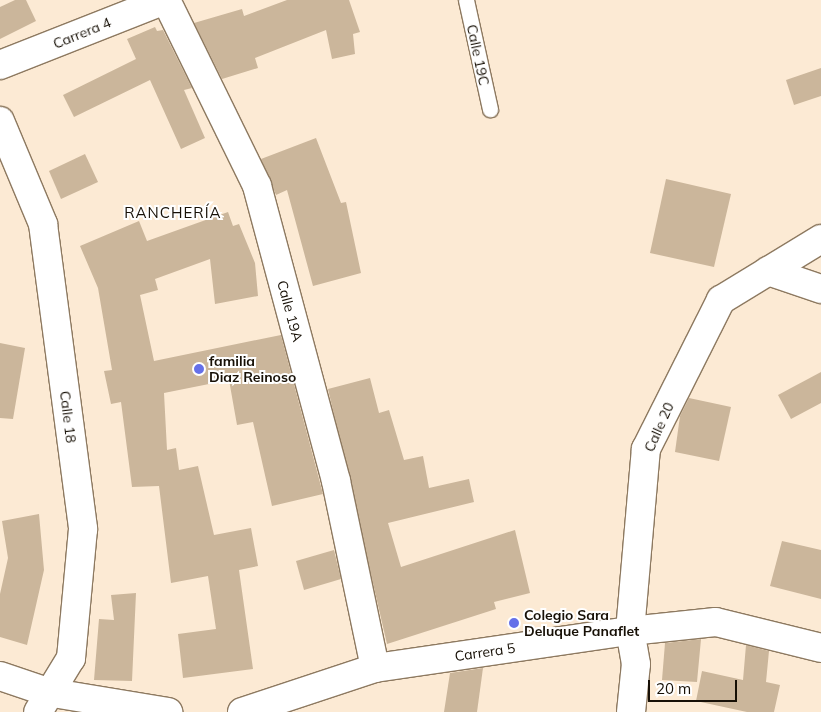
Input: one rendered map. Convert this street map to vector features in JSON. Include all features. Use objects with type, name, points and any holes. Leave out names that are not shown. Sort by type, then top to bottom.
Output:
[{"type":"street","name":"Carrera 4","points":[[0,65],[165,0]]},
{"type":"street","name":"Calle 19A","points":[[165,0],[257,186],[336,482],[375,668]]},
{"type":"street","name":"Calle 18","points":[[0,121],[44,224],[83,529],[70,658],[42,702]]},
{"type":"street","name":"Calle 20","points":[[631,712],[636,664],[630,631],[646,449],[721,300],[821,239]]},
{"type":"street","points":[[768,271],[821,289]]},
{"type":"street","name":"Carrera 5","points":[[242,712],[375,668],[630,631],[716,622],[821,648]]},
{"type":"street","points":[[0,676],[42,702],[168,712]]},
{"type":"lane","name":"Calle 19C","points":[[466,0],[490,109]]},
{"type":"building","points":[[15,0],[26,0],[36,21],[0,39],[0,7]]},
{"type":"building","points":[[287,0],[349,0],[360,32],[353,34],[355,54],[332,59],[326,30],[255,58],[258,68],[222,79],[194,23],[242,9],[244,16]]},
{"type":"building","points":[[155,27],[157,31],[163,30],[192,88],[184,90],[205,138],[181,149],[150,80],[74,117],[63,95],[136,59],[127,39]]},
{"type":"building","points":[[821,68],[821,96],[794,105],[786,80]]},
{"type":"building","points":[[316,138],[341,203],[346,202],[361,273],[313,286],[287,190],[276,195],[261,159]]},
{"type":"building","points":[[85,154],[98,182],[61,199],[49,171]]},
{"type":"building","points":[[666,179],[731,194],[714,267],[650,253]]},
{"type":"building","points":[[228,212],[233,226],[239,224],[255,263],[258,296],[215,304],[210,259],[155,279],[158,290],[140,295],[154,361],[281,335],[323,494],[272,506],[253,422],[237,425],[229,380],[164,393],[167,450],[176,448],[179,470],[198,466],[214,535],[251,528],[258,566],[239,570],[253,669],[183,678],[178,634],[216,629],[208,576],[171,583],[159,486],[132,487],[121,402],[111,404],[104,371],[112,370],[98,288],[80,246],[139,221],[147,241]]},
{"type":"building","points":[[0,343],[25,348],[13,419],[0,418]]},
{"type":"building","points":[[821,372],[821,403],[791,419],[778,395]]},
{"type":"building","points":[[370,378],[379,413],[389,410],[404,460],[423,456],[429,488],[469,479],[474,502],[388,523],[401,567],[515,530],[530,593],[494,602],[496,609],[387,644],[328,389]]},
{"type":"building","points":[[689,398],[731,407],[719,461],[675,452],[680,416]]},
{"type":"building","points":[[39,514],[44,570],[27,645],[0,637],[0,594],[8,558],[2,521]]},
{"type":"building","points":[[782,541],[821,550],[821,599],[770,586]]},
{"type":"building","points":[[334,550],[341,579],[304,590],[296,561]]},
{"type":"building","points":[[136,593],[132,681],[94,680],[99,619],[114,620],[111,595]]},
{"type":"building","points":[[701,639],[697,682],[662,680],[665,643]]},
{"type":"building","points":[[746,645],[769,651],[766,682],[780,685],[774,712],[747,712],[696,701],[702,671],[743,680]]},
{"type":"building","points":[[483,668],[477,712],[444,712],[450,673]]},
{"type":"place","name":"familia Diaz Reinoso","points":[[199,369]]},
{"type":"place","name":"Colegio Sara Deluque Panaflet","points":[[514,623]]},
{"type":"district","name":"RANCHERÍA","points":[[173,213]]}]
